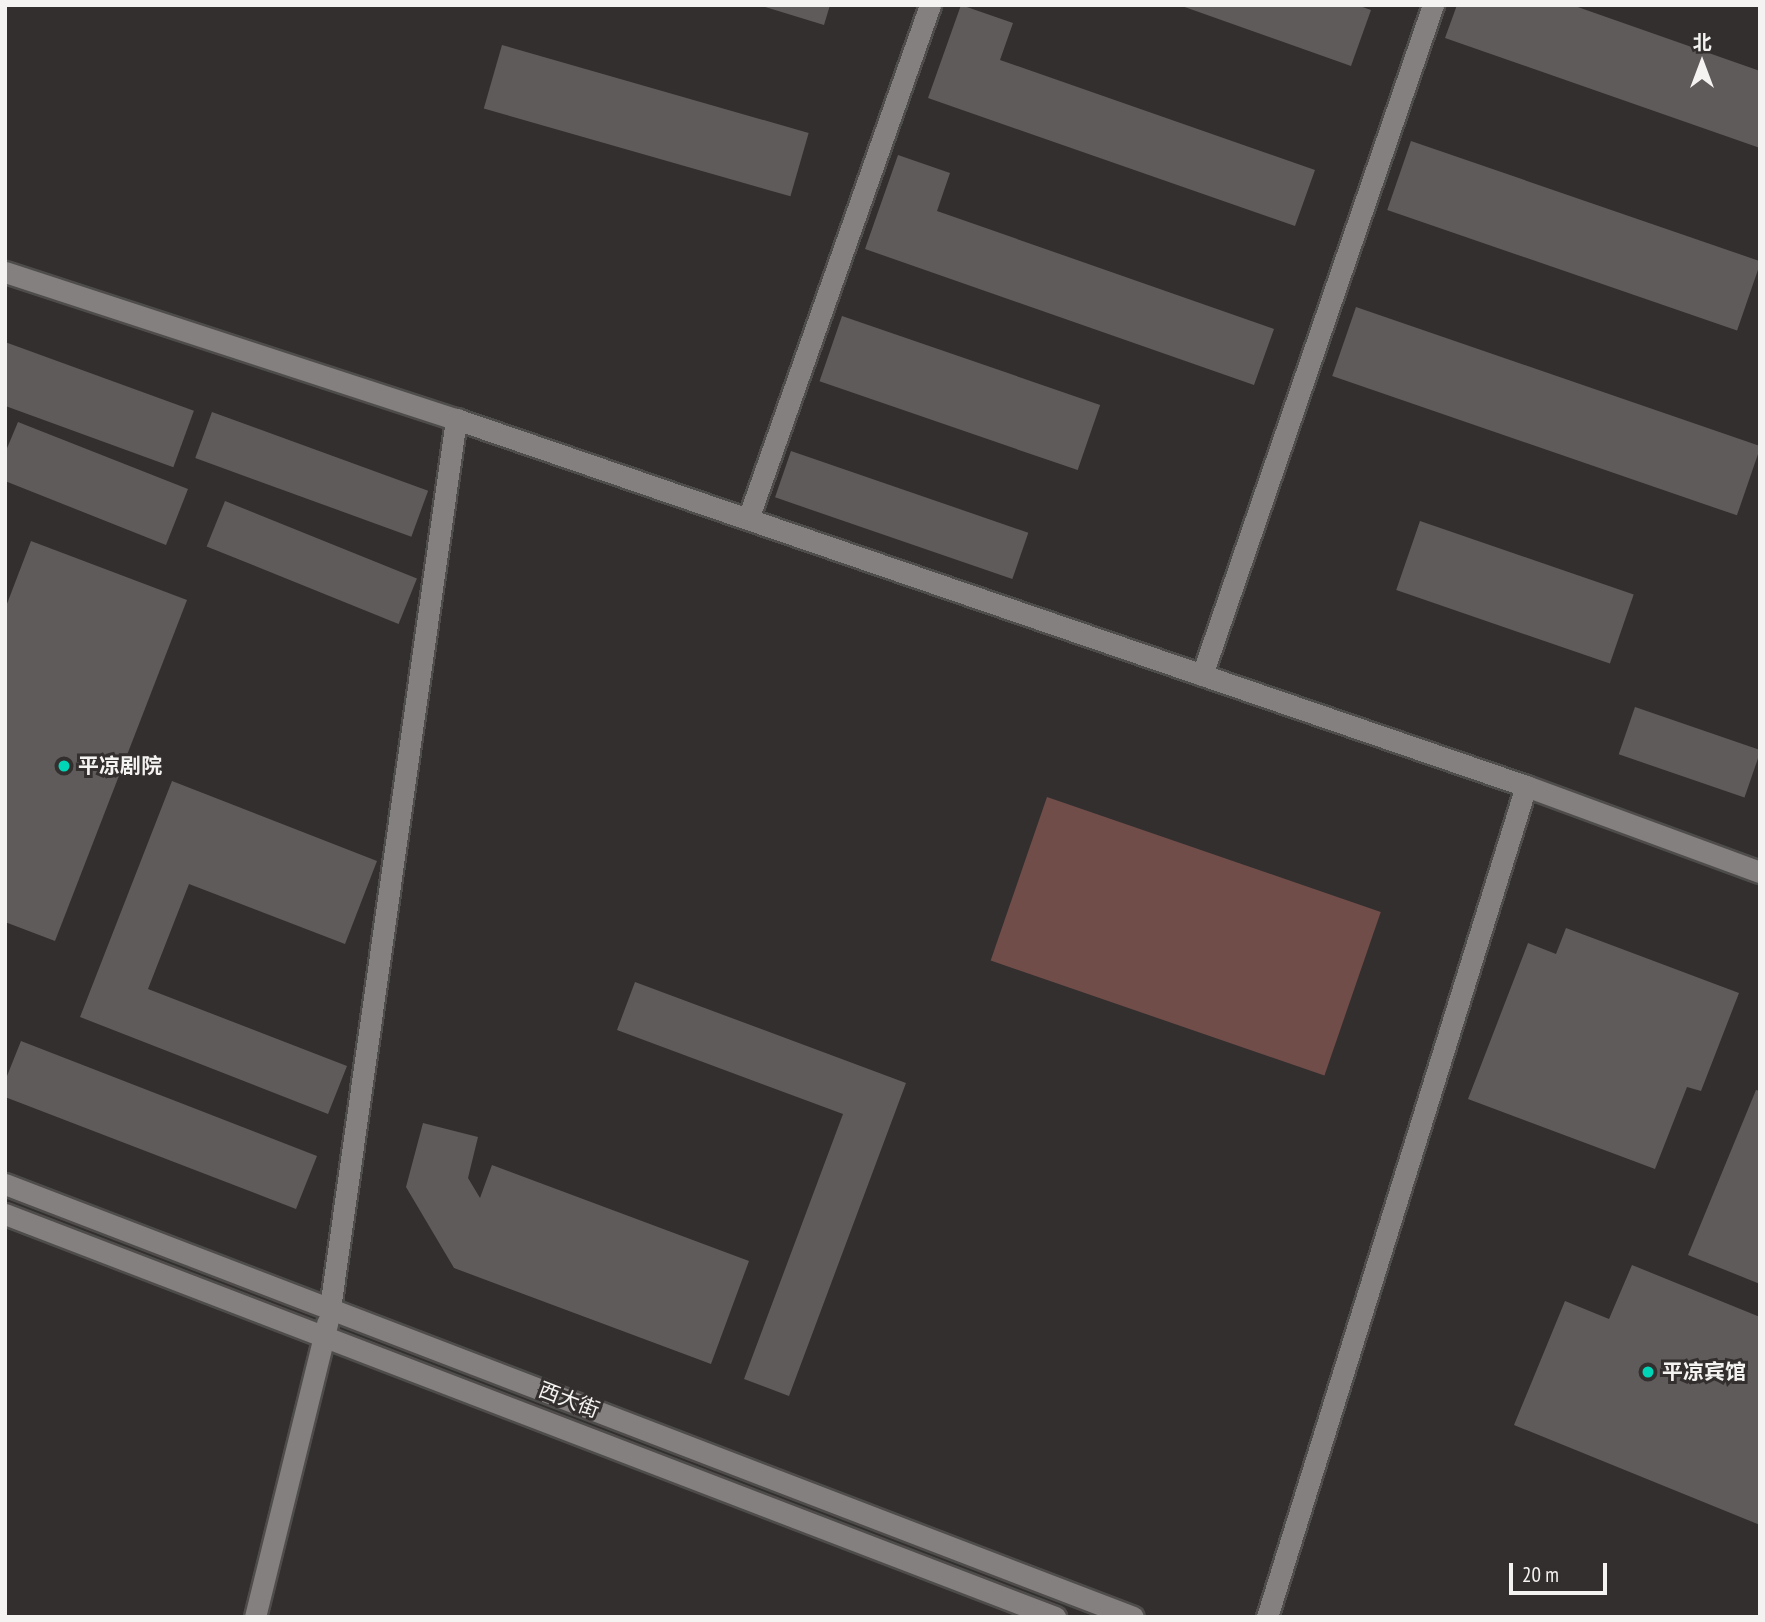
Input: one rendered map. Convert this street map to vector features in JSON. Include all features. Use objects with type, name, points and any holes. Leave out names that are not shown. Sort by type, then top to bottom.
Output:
[{"type":"street","points":[[748,519],[930,5]]},
{"type":"street","points":[[1202,675],[1433,5]]},
{"type":"street","points":[[5,272],[457,419],[1526,786],[1760,872]]},
{"type":"street","points":[[254,1617],[330,1308],[457,419]]},
{"type":"street","points":[[1267,1617],[1526,786]]},
{"type":"street","name":"西大街","points":[[5,1184],[1133,1617]]},
{"type":"street","name":"西大街","points":[[5,1214],[1030,1612],[1055,1617]]},
{"type":"street","points":[[1030,1612],[1041,1582]]},
{"type":"shaded area","points":[[1047,797],[1381,912],[1324,1076],[991,961]]},
{"type":"building","points":[[759,5],[830,5],[824,25]]},
{"type":"building","points":[[961,5],[1013,23],[1000,60],[1315,170],[1295,226],[928,98]]},
{"type":"building","points":[[1179,5],[1357,5],[1371,10],[1351,66]]},
{"type":"building","points":[[1457,5],[1572,5],[1760,71],[1760,148],[1445,38]]},
{"type":"building","points":[[502,45],[809,133],[790,196],[484,108]]},
{"type":"building","points":[[1411,141],[1760,261],[1737,330],[1387,210]]},
{"type":"building","points":[[898,155],[950,173],[937,211],[1274,329],[1254,385],[865,249]]},
{"type":"building","points":[[1356,307],[1760,446],[1737,515],[1332,376]]},
{"type":"building","points":[[842,316],[1100,405],[1078,470],[820,381]]},
{"type":"building","points":[[5,342],[194,411],[173,467],[5,406]]},
{"type":"building","points":[[212,412],[428,491],[411,537],[195,458]]},
{"type":"building","points":[[18,422],[188,489],[166,545],[5,481],[5,453]]},
{"type":"building","points":[[791,451],[1028,533],[1012,579],[775,497]]},
{"type":"building","points":[[225,501],[417,579],[399,624],[207,546]]},
{"type":"building","points":[[1420,521],[1634,595],[1610,664],[1396,590]]},
{"type":"building","name":"平凉剧院","points":[[31,541],[187,600],[55,941],[5,922],[5,609]]},
{"type":"building","points":[[1635,707],[1760,750],[1744,798],[1619,754]]},
{"type":"building","points":[[172,781],[377,861],[345,944],[189,884],[148,989],[347,1066],[328,1114],[80,1017]]},
{"type":"building","points":[[1566,928],[1739,993],[1701,1091],[1687,1087],[1655,1169],[1468,1099],[1528,943],[1556,954]]},
{"type":"building","points":[[635,982],[906,1083],[789,1396],[744,1379],[843,1114],[617,1030]]},
{"type":"building","points":[[21,1041],[317,1156],[296,1209],[5,1097],[5,1081]]},
{"type":"building","points":[[1756,1090],[1760,1091],[1760,1284],[1688,1255]]},
{"type":"building","points":[[423,1123],[478,1137],[468,1178],[480,1198],[492,1165],[749,1261],[711,1364],[454,1268],[406,1187]]},
{"type":"building","name":"平凉宾馆","points":[[1632,1265],[1760,1317],[1760,1525],[1514,1425],[1565,1301],[1609,1319]]},
{"type":"place","name":"平凉剧院","points":[[64,766]]},
{"type":"place","name":"平凉宾馆","points":[[1648,1372]]}]
